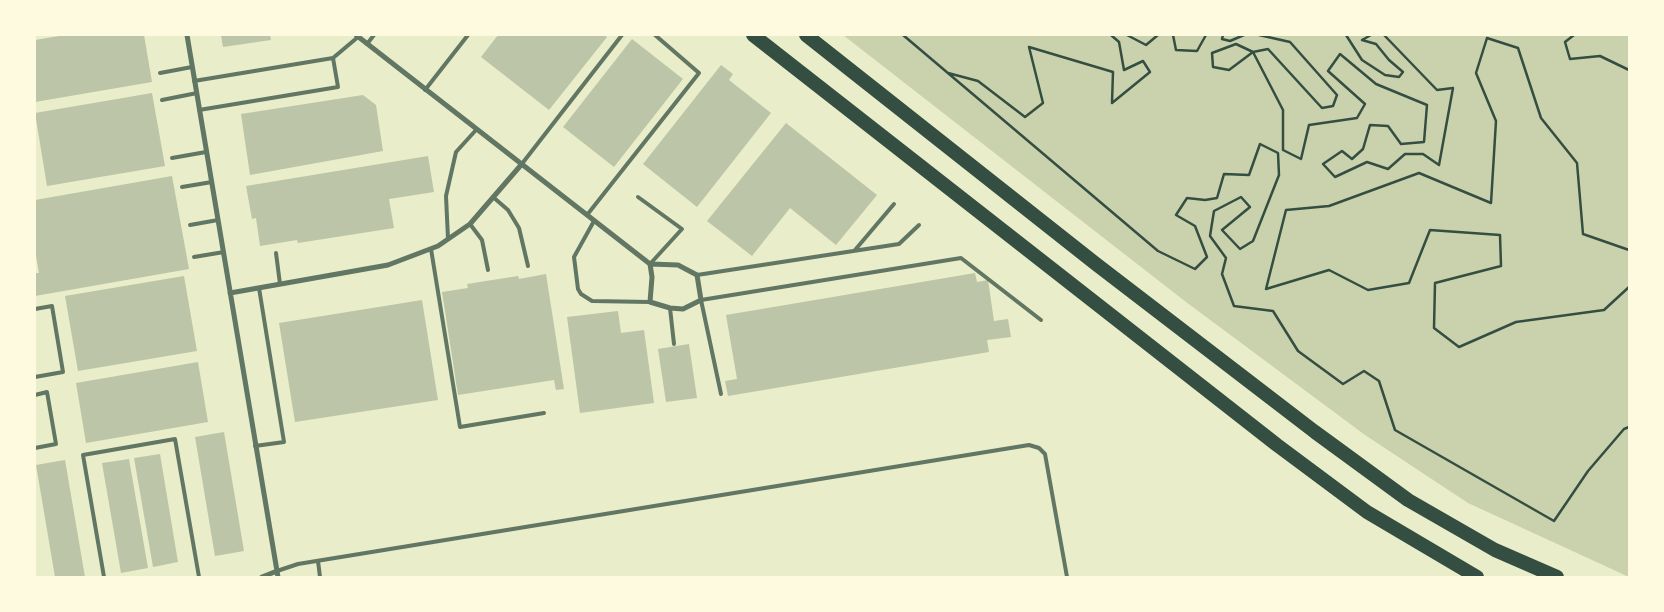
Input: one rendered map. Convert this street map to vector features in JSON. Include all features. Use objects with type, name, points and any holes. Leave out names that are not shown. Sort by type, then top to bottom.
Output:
[{"type":"highway","points":[[753,35],[1277,445],[1367,512],[1478,577]]},
{"type":"highway","points":[[806,35],[1112,276],[1315,432],[1408,500],[1495,550],[1556,577]]},
{"type":"street","points":[[186,35],[277,574],[262,577]]},
{"type":"street","points":[[357,36],[521,165],[637,252],[650,264],[652,277],[650,302],[670,308],[683,309],[701,300],[697,275],[678,265],[650,264]]},
{"type":"street","points":[[230,293],[388,265],[431,249],[470,224],[521,165]]},
{"type":"lane","points":[[367,44],[374,35]]},
{"type":"lane","points":[[426,90],[468,35]]},
{"type":"lane","points":[[521,165],[622,35]]},
{"type":"lane","points":[[587,214],[700,73],[655,35]]},
{"type":"lane","points":[[194,81],[334,58],[357,36]]},
{"type":"lane","points":[[200,110],[338,87],[334,58]]},
{"type":"lane","points":[[160,73],[192,67]]},
{"type":"lane","points":[[162,100],[196,94]]},
{"type":"lane","points":[[448,239],[446,196],[456,152],[476,130]]},
{"type":"lane","points":[[172,158],[206,152]]},
{"type":"lane","points":[[182,187],[212,182]]},
{"type":"lane","points":[[638,196],[682,229],[650,264]]},
{"type":"lane","points":[[493,197],[508,210],[519,228],[528,266]]},
{"type":"lane","points":[[855,250],[894,204]]},
{"type":"lane","points":[[190,225],[218,220]]},
{"type":"lane","points":[[594,221],[574,257],[578,289],[581,294],[592,301],[650,302]]},
{"type":"lane","points":[[470,224],[482,240],[488,270]]},
{"type":"lane","points":[[697,275],[899,244],[919,225]]},
{"type":"lane","points":[[431,249],[460,426],[544,412]]},
{"type":"lane","points":[[194,257],[224,252]]},
{"type":"lane","points":[[276,253],[280,284]]},
{"type":"lane","points":[[721,394],[701,300],[961,258],[1041,320]]},
{"type":"lane","points":[[256,446],[284,442],[259,288]]},
{"type":"lane","points":[[35,309],[52,306],[63,372],[35,377]]},
{"type":"lane","points":[[670,308],[674,344]]},
{"type":"lane","points":[[35,395],[47,392],[56,444],[35,448]]},
{"type":"lane","points":[[104,577],[83,455],[175,439],[199,577]]},
{"type":"lane","points":[[277,574],[298,564],[1029,445],[1039,448],[1045,454],[1067,577]]},
{"type":"lane","points":[[318,561],[320,577]]},
{"type":"path","points":[[903,35],[945,73],[1158,251],[1195,270],[1207,257],[1196,226],[1176,215],[1188,198],[1205,200],[1217,198],[1224,174],[1249,175],[1260,144],[1278,153],[1279,175],[1253,241],[1240,249],[1222,230],[1250,207],[1241,197],[1214,210],[1210,236],[1226,258],[1222,274],[1234,306],[1273,311],[1298,351],[1344,384],[1364,372],[1379,381],[1395,430],[1554,521],[1588,471],[1624,429],[1629,427]]},
{"type":"path","points":[[945,73],[978,81],[1025,117],[1043,102],[1029,46],[1113,72],[1112,103],[1150,72],[1143,61],[1124,70],[1119,42],[1111,35]]},
{"type":"path","points":[[1127,35],[1146,45],[1158,35]]},
{"type":"path","points":[[1172,35],[1176,50],[1197,52],[1206,35]]},
{"type":"path","points":[[1223,35],[1222,38],[1230,41],[1244,35]]},
{"type":"path","points":[[1259,35],[1290,42],[1337,94],[1332,106],[1322,108],[1268,49],[1253,52],[1229,70],[1213,67],[1212,53],[1236,44],[1253,52],[1283,110],[1283,150],[1301,159],[1309,125],[1356,118],[1365,104],[1328,71],[1340,54],[1376,84],[1427,105],[1424,142],[1401,144],[1388,126],[1370,125],[1363,149],[1352,159],[1342,151],[1323,164],[1335,177],[1367,162],[1388,169],[1405,154],[1424,154],[1439,165],[1452,88],[1437,90],[1384,35]]},
{"type":"path","points":[[1346,35],[1362,60],[1385,75],[1399,77],[1403,72],[1376,44],[1362,40],[1371,35]]},
{"type":"path","points":[[1574,35],[1565,42],[1570,59],[1600,56],[1629,70]]},
{"type":"path","points":[[1629,250],[1583,234],[1577,164],[1541,118],[1518,48],[1486,38],[1476,73],[1496,121],[1490,203],[1419,173],[1329,206],[1286,210],[1266,289],[1329,270],[1368,290],[1409,284],[1430,230],[1500,235],[1501,266],[1436,283],[1434,328],[1459,346],[1516,322],[1604,310],[1629,286]]},
{"type":"green space","points":[[843,35],[1629,35],[1629,577],[1468,503],[1365,435],[1186,302]]},
{"type":"building","points":[[65,35],[144,35],[152,82],[35,102],[35,40]]},
{"type":"building","points":[[221,35],[270,35],[271,40],[223,47]]},
{"type":"building","points":[[498,35],[604,35],[607,37],[549,110],[481,57]]},
{"type":"building","points":[[632,39],[683,79],[614,167],[563,127]]},
{"type":"building","points":[[721,65],[733,74],[729,80],[771,113],[697,207],[643,164]]},
{"type":"building","points":[[152,93],[165,166],[47,186],[35,113]]},
{"type":"building","points":[[363,95],[376,105],[383,151],[250,175],[241,114]]},
{"type":"building","points":[[786,123],[877,195],[836,245],[790,208],[752,256],[707,221]]},
{"type":"building","points":[[428,156],[434,192],[389,199],[394,228],[298,243],[297,240],[260,246],[256,218],[252,219],[246,186]]},
{"type":"building","points":[[172,176],[189,269],[35,296],[35,273],[39,273],[35,250],[35,200]]},
{"type":"building","points":[[975,273],[977,282],[988,280],[994,321],[1008,319],[1011,337],[987,340],[989,352],[728,396],[725,381],[737,379],[726,315]]},
{"type":"building","points":[[546,274],[564,389],[556,390],[554,380],[458,395],[442,292],[468,288],[467,284],[518,276],[519,279]]},
{"type":"building","points":[[184,276],[197,351],[78,371],[65,296]]},
{"type":"building","points":[[422,300],[438,400],[295,422],[279,323]]},
{"type":"building","points":[[618,311],[621,333],[644,330],[654,403],[580,413],[567,317]]},
{"type":"building","points":[[689,344],[697,398],[666,402],[658,349]]},
{"type":"building","points":[[198,362],[208,422],[86,443],[76,383]]},
{"type":"building","points":[[224,432],[244,551],[215,556],[195,437]]},
{"type":"building","points":[[160,454],[178,562],[153,567],[134,458]]},
{"type":"building","points":[[129,459],[148,568],[121,573],[102,463]]},
{"type":"building","points":[[65,460],[85,577],[55,577],[36,465]]}]
